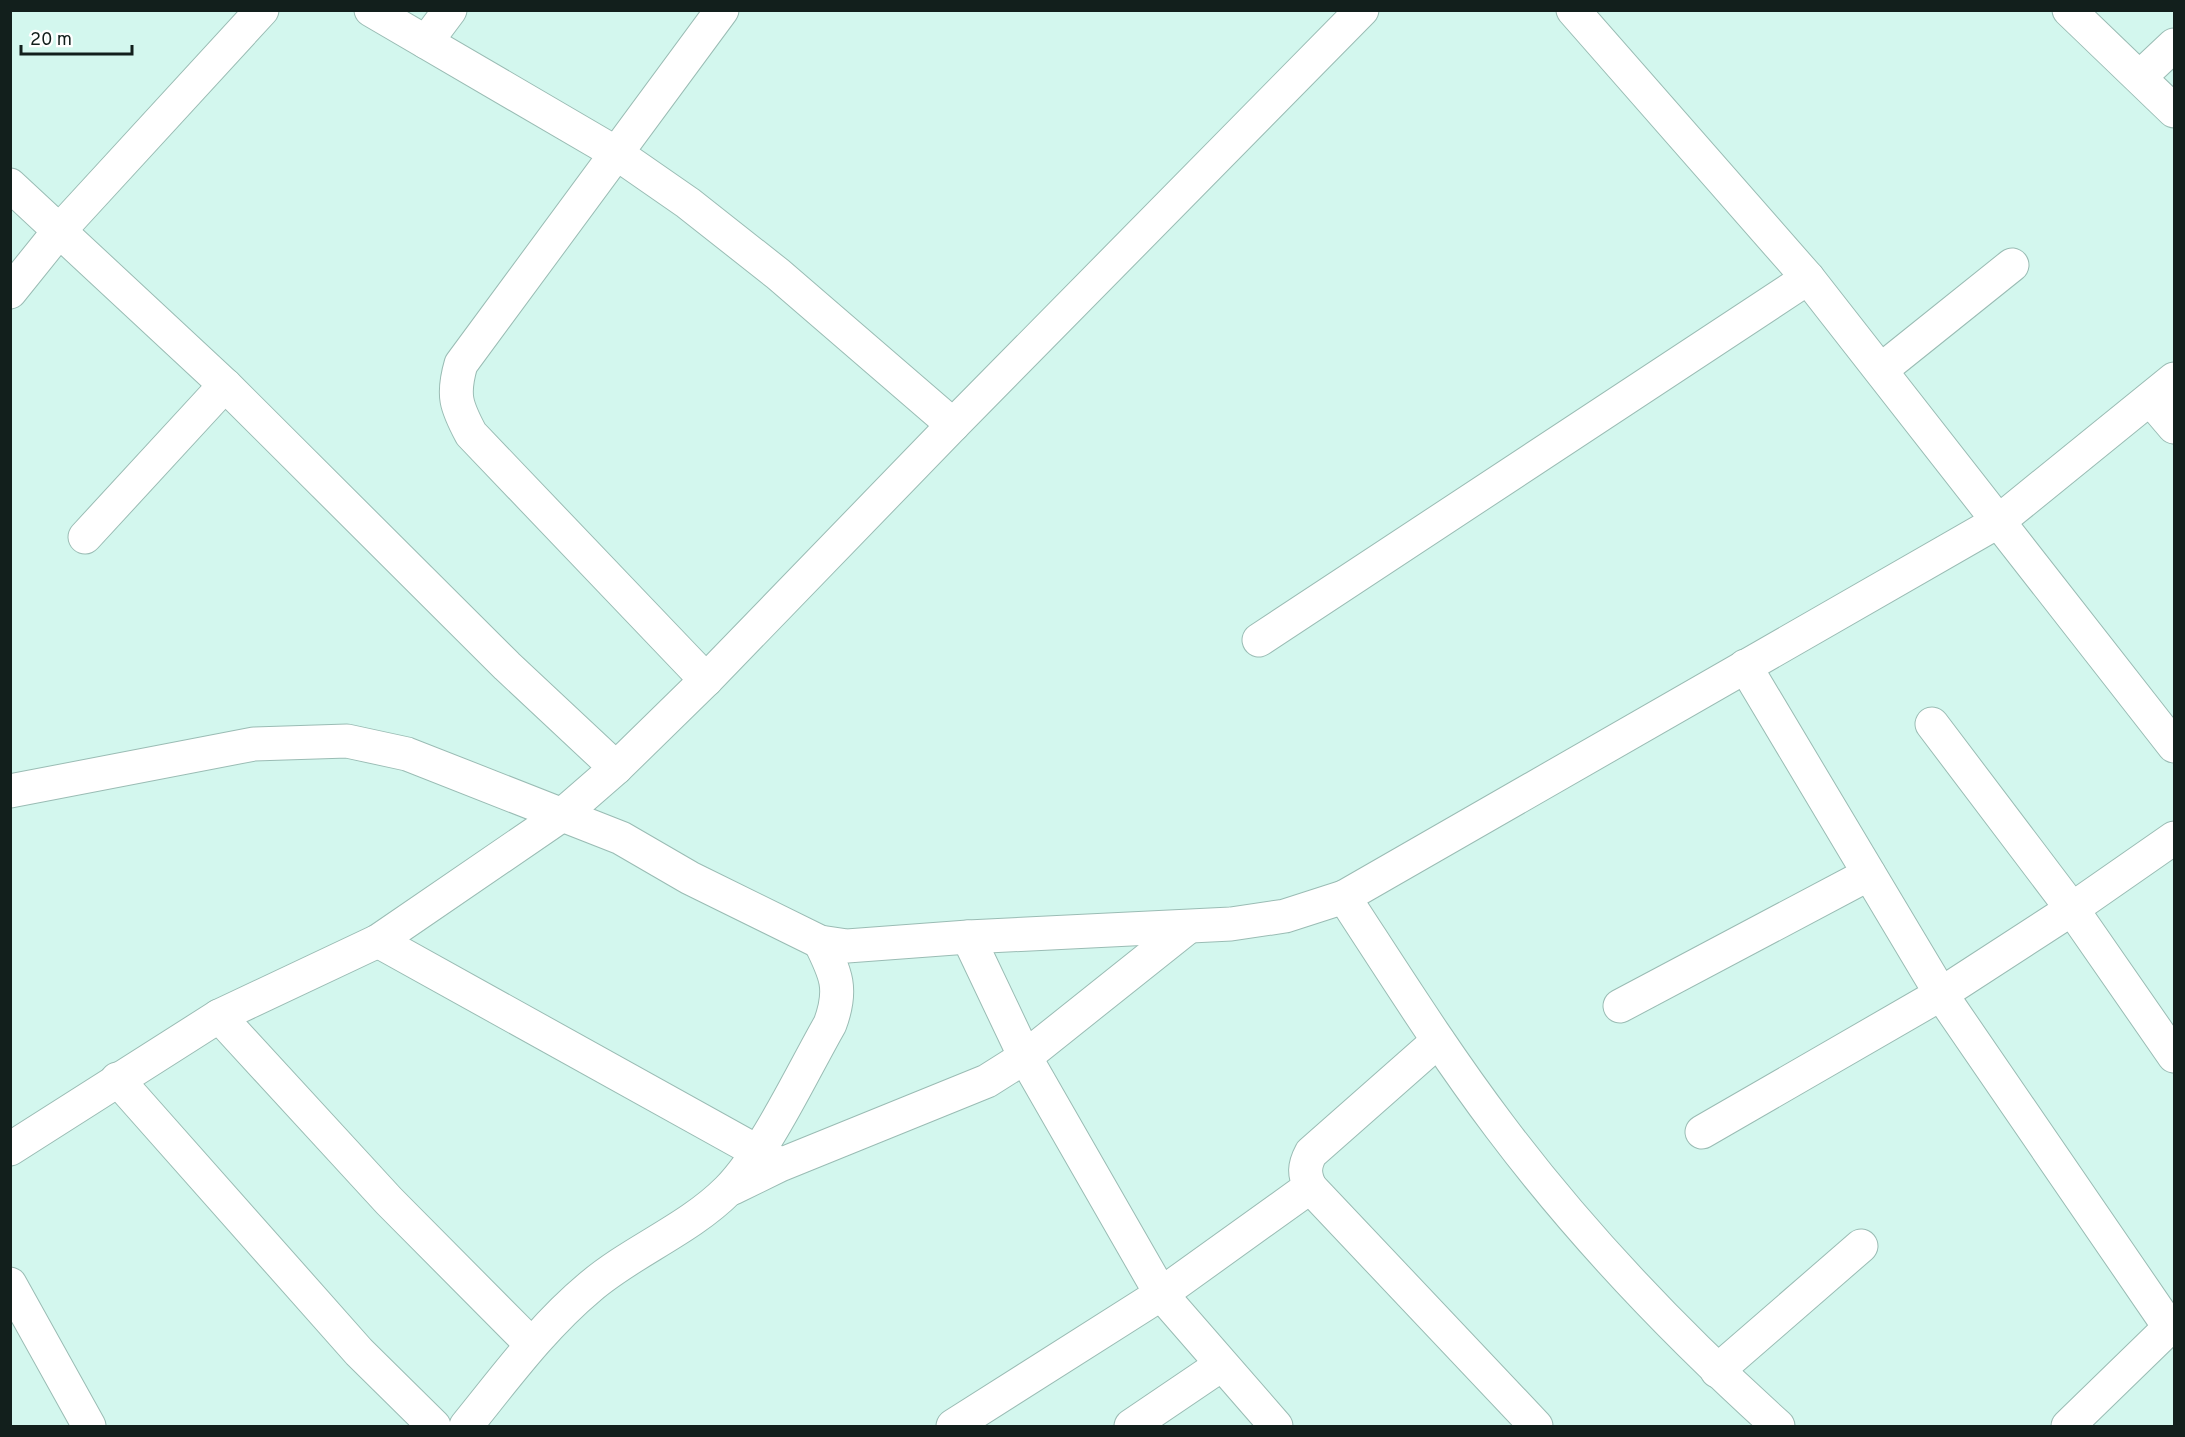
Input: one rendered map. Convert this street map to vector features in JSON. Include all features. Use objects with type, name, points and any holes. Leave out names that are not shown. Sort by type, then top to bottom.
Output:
[{"type":"street","points":[[10,292],[59,231],[262,10]]},
{"type":"street","points":[[371,10],[616,153],[688,203],[778,274],[953,425]]},
{"type":"street","points":[[426,42],[450,10]]},
{"type":"street","points":[[706,680],[471,434],[458,408],[455,387],[461,364],[722,10]]},
{"type":"street","points":[[1573,10],[1808,278],[2175,746]]},
{"type":"street","points":[[2069,10],[2175,111]]},
{"type":"street","points":[[10,1149],[219,1016],[378,941],[562,815],[616,768],[706,680],[1356,12]]},
{"type":"street","points":[[2140,77],[2175,45]]},
{"type":"street","points":[[10,184],[225,385],[507,666],[616,768]]},
{"type":"street","points":[[1881,370],[2012,265]]},
{"type":"street","points":[[1258,640],[1808,278]]},
{"type":"street","points":[[10,791],[254,744],[347,741],[408,754],[621,838],[690,878],[820,942],[846,946],[881,945],[968,937],[1188,927],[1285,916],[1344,897],[2000,521],[2175,379]]},
{"type":"street","points":[[85,537],[225,385]]},
{"type":"street","points":[[2151,400],[2175,427]]},
{"type":"street","points":[[1745,666],[1941,994],[2172,1326],[2068,1426]]},
{"type":"street","points":[[1932,724],[2072,909],[2175,1056]]},
{"type":"street","points":[[1702,1132],[1941,994],[2072,909],[2175,838]]},
{"type":"street","points":[[1620,1006],[1869,874]]},
{"type":"street","points":[[1344,897],[1438,1041],[1544,1183],[1587,1233],[1718,1371],[1778,1426]]},
{"type":"street","points":[[466,1426],[531,1344],[590,1286],[707,1208],[769,1157],[987,1081],[1025,1057],[1188,927]]},
{"type":"street","points":[[968,937],[1025,1057],[1161,1294],[1276,1426]]},
{"type":"street","points":[[378,941],[769,1157]]},
{"type":"street","points":[[769,1157],[837,1004],[838,985],[820,942]]},
{"type":"street","points":[[219,1016],[389,1201],[531,1344]]},
{"type":"street","points":[[1438,1041],[1311,1153],[1305,1163],[1305,1176],[1310,1187],[1536,1426]]},
{"type":"street","points":[[117,1079],[359,1352],[434,1426]]},
{"type":"street","points":[[953,1426],[1161,1294],[1310,1187]]},
{"type":"street","points":[[1718,1371],[1862,1246]]},
{"type":"street","points":[[10,1284],[88,1426]]},
{"type":"street","points":[[1131,1426],[1221,1365]]}]
